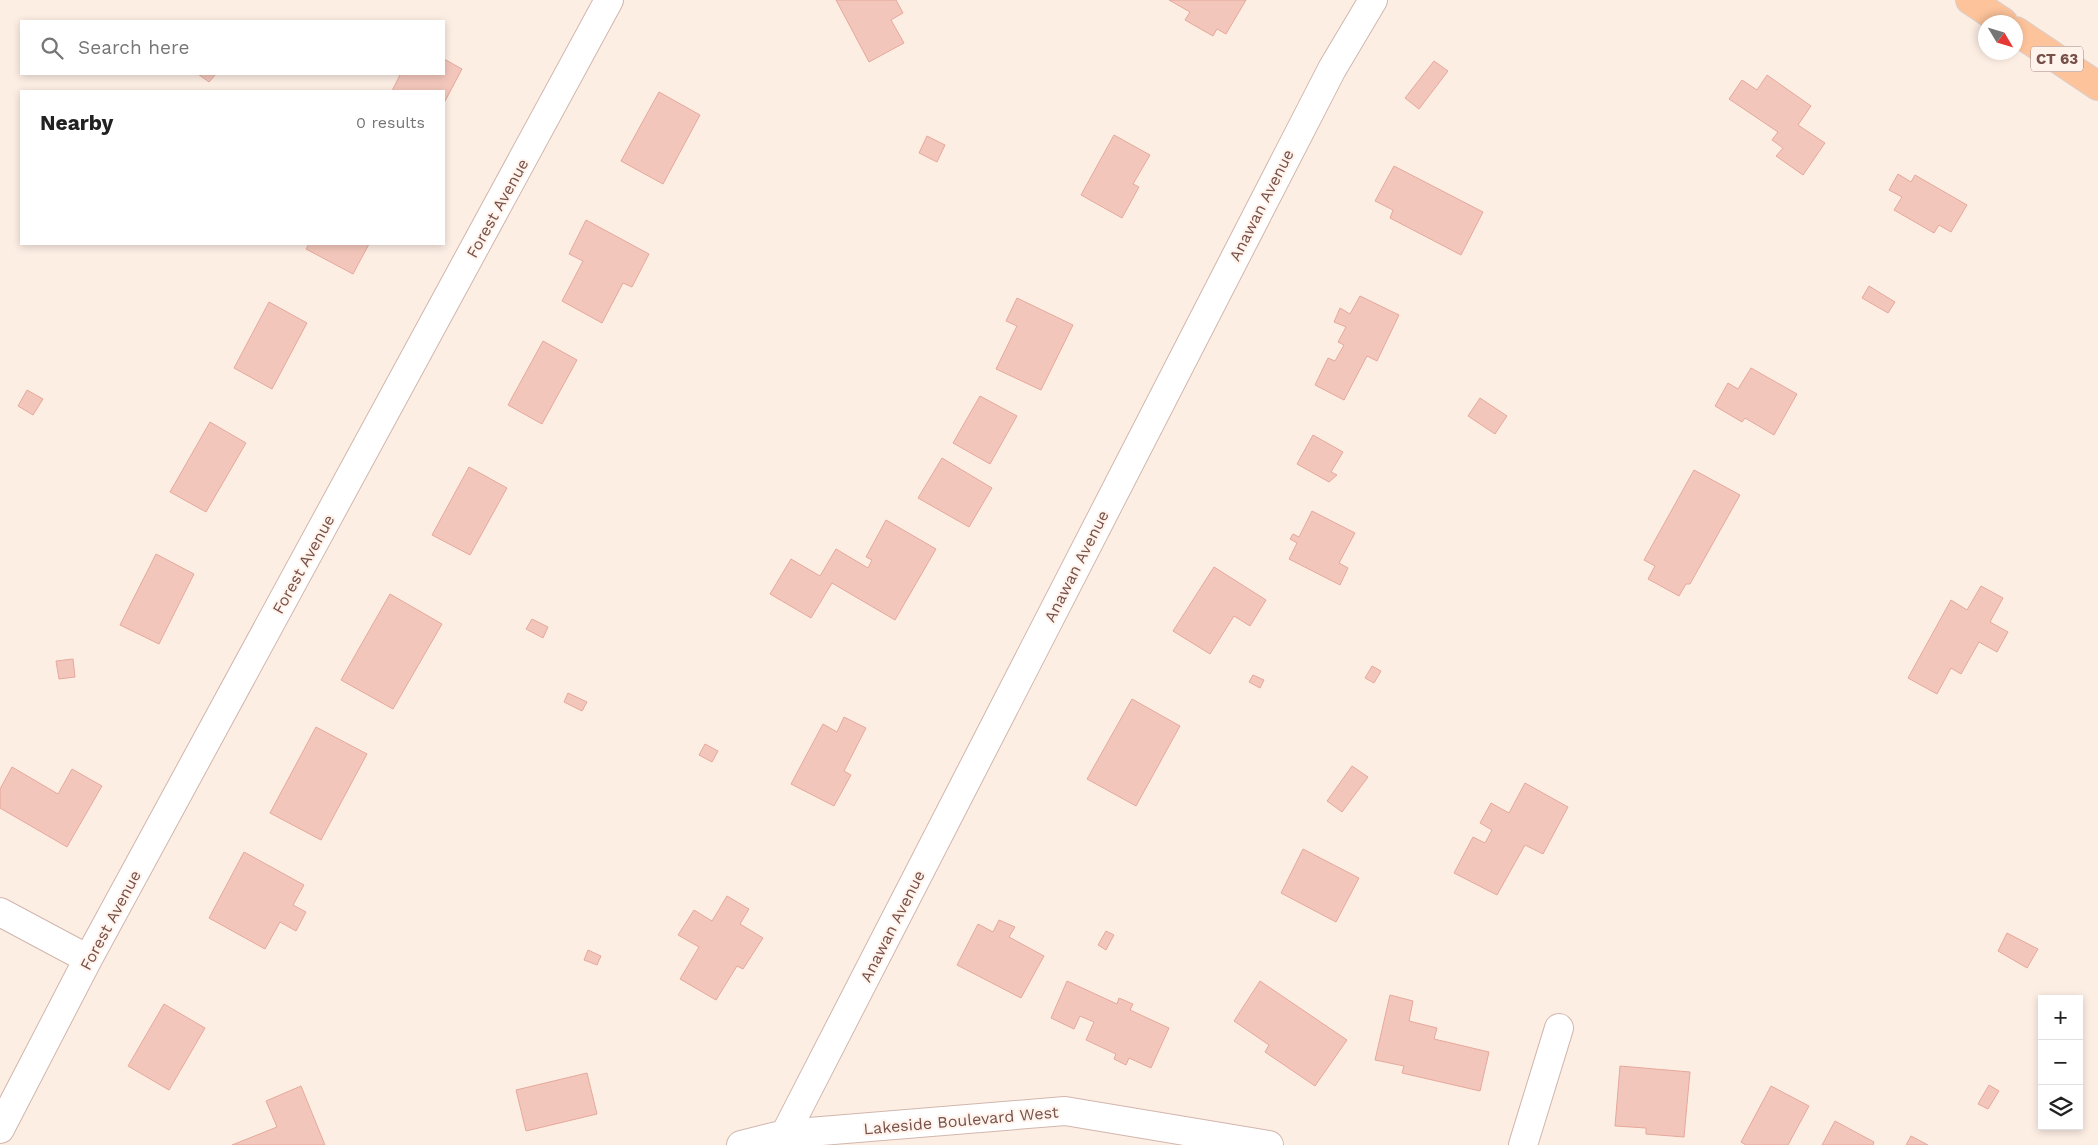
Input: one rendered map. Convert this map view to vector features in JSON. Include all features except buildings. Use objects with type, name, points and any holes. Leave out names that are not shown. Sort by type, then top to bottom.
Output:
[{"type":"main road","points":[[1970,0],[1993,15]]},
{"type":"main road","name":"CT 63","points":[[2023,36],[2098,86]]},
{"type":"street","name":"Forest Avenue","points":[[0,1129],[88,959],[610,0]]},
{"type":"street","name":"Anawan Avenue","points":[[785,1134],[1332,69],[1373,0]]},
{"type":"street","points":[[0,912],[88,959]]},
{"type":"street","points":[[1523,1145],[1559,1028]]},
{"type":"street","name":"Lakeside Boulevard West","points":[[741,1145],[785,1134],[1064,1111],[1269,1145]]}]
